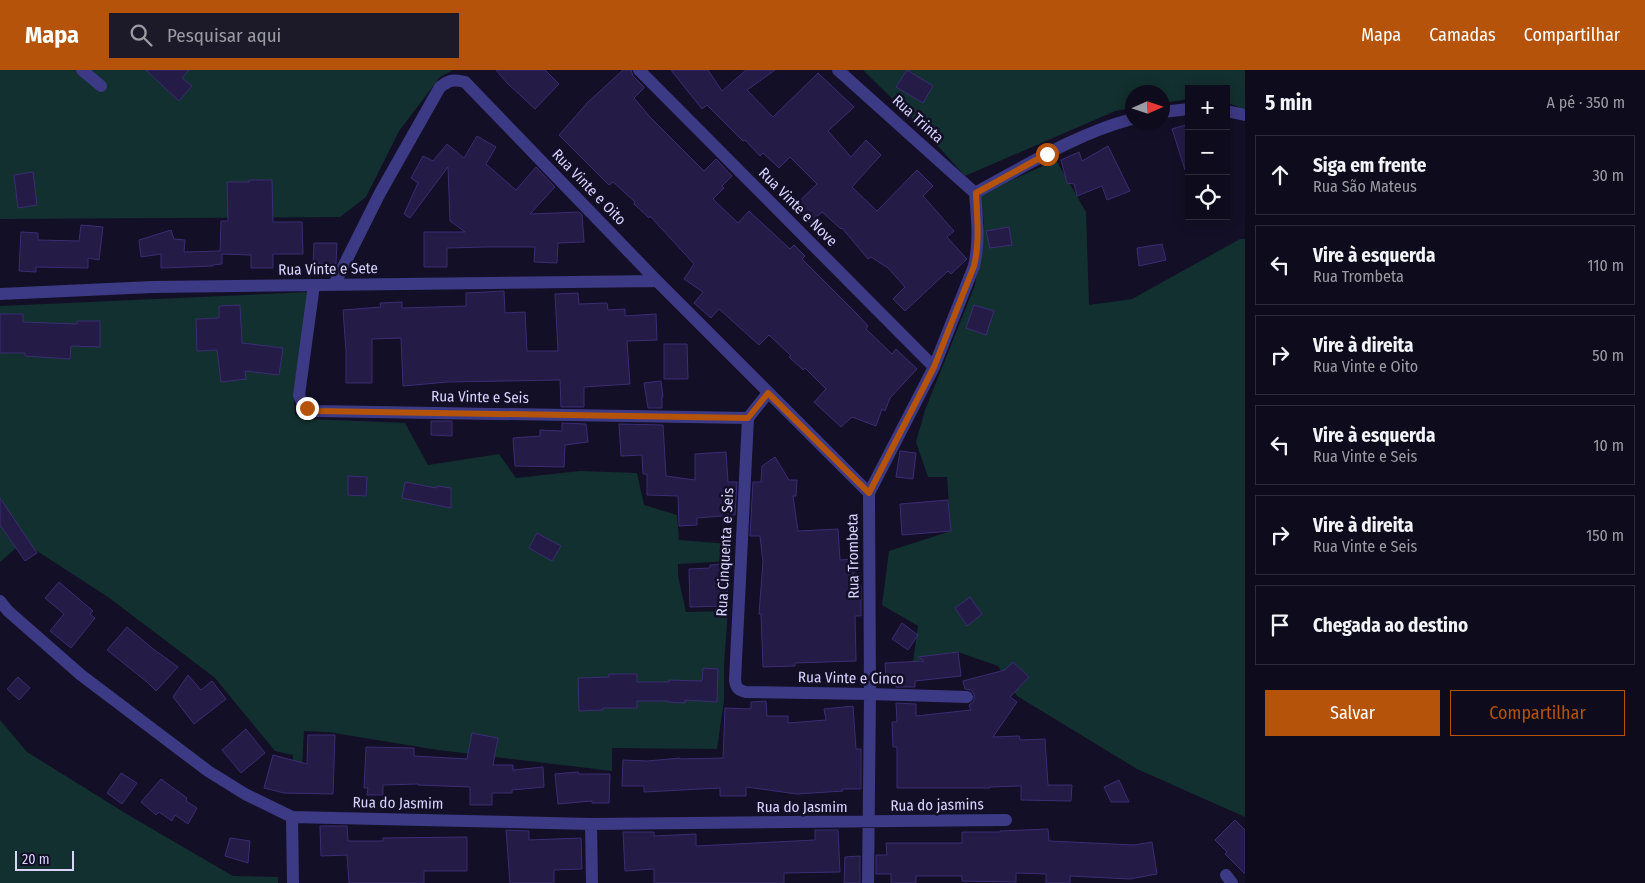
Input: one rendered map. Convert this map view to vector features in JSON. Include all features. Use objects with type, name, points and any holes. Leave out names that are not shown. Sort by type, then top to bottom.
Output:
[{"type":"street","points":[[82,70],[101,86]]},
{"type":"street","name":"Rua Vinte e Nove","points":[[639,70],[934,367]]},
{"type":"street","name":"Rua Trinta","points":[[838,70],[976,193]]},
{"type":"street","name":"Rua Vinte e Oito","points":[[334,285],[380,193],[440,87],[448,80],[465,82],[657,281],[869,493]]},
{"type":"street","points":[[1170,111],[1185,109]]},
{"type":"street","points":[[1230,112],[1245,114]]},
{"type":"street","points":[[976,193],[1047,154],[1110,125],[1125,121]]},
{"type":"street","name":"Rua Trombeta","points":[[868,883],[870,694],[869,493],[934,367],[974,266],[978,234],[976,193]]},
{"type":"street","name":"Rua Vinte e Sete","points":[[0,294],[152,287],[657,281]]},
{"type":"street","name":"Rua Vinte e Seis","points":[[314,285],[299,395],[302,403],[307,408],[315,411],[748,418]]},
{"type":"street","points":[[748,418],[768,393]]},
{"type":"street","name":"Rua Cinquenta e Seis","points":[[736,687],[748,418]]},
{"type":"street","name":"Rua do Jasmim","points":[[0,601],[8,611],[81,675],[208,771],[245,794],[292,817],[591,824],[868,822]]},
{"type":"street","name":"Rua Vinte e Cinco","points":[[736,687],[740,691],[746,692],[967,697]]},
{"type":"street","points":[[292,817],[293,883]]},
{"type":"street","name":"Rua do jasmins","points":[[868,822],[1006,820]]},
{"type":"street","points":[[591,824],[592,883]]},
{"type":"green space","points":[[0,70],[453,70],[440,77],[399,131],[366,197],[340,217],[0,219]]},
{"type":"green space","points":[[863,70],[1245,70],[1245,110],[1230,104],[1230,85],[1185,85],[1185,100],[1170,102],[1170,85],[1125,85],[1125,109],[1115,111],[965,176],[916,122]]},
{"type":"green space","points":[[1056,160],[1086,212],[1089,305],[1132,299],[1240,239],[1245,239],[1245,817],[1137,769],[1017,696],[998,666],[958,652],[913,662],[918,626],[882,605],[889,551],[951,531],[947,477],[928,477],[916,442],[925,410],[975,285],[984,223],[980,194]]},
{"type":"green space","points":[[309,292],[294,398],[295,415],[311,419],[405,423],[428,465],[499,454],[516,478],[580,471],[637,473],[644,505],[677,515],[679,540],[730,544],[732,561],[678,564],[678,576],[686,612],[728,611],[724,664],[724,701],[717,749],[612,748],[612,771],[438,750],[328,732],[304,731],[302,768],[292,772],[293,755],[275,751],[215,678],[108,597],[23,542],[0,562],[0,306]]},
{"type":"green space","points":[[0,720],[27,752],[130,816],[233,876],[278,877],[278,883],[0,883]]},
{"type":"building","points":[[146,70],[189,70],[182,78],[192,86],[179,101]]},
{"type":"building","points":[[496,70],[545,70],[559,84],[535,109]]},
{"type":"building","points":[[623,70],[631,70],[633,76],[644,87],[634,98],[650,117],[704,171],[716,159],[732,176],[713,199],[738,223],[749,211],[790,249],[794,245],[805,256],[802,259],[868,326],[866,329],[892,354],[896,349],[917,369],[890,398],[885,411],[882,409],[876,426],[852,417],[841,427],[814,402],[826,389],[805,368],[803,370],[789,357],[791,356],[769,335],[759,345],[719,309],[711,318],[694,303],[703,292],[684,279],[694,264],[650,216],[649,218],[613,182],[609,185],[559,135],[588,102]]},
{"type":"building","points":[[671,70],[708,70],[722,91],[746,70],[775,70],[747,90],[773,117],[818,73],[854,107],[828,131],[851,157],[866,140],[881,155],[852,187],[877,211],[917,170],[933,186],[923,196],[954,231],[947,237],[967,259],[951,274],[948,271],[905,311],[893,299],[905,287],[888,268],[871,257],[868,259],[842,228],[822,212],[810,223],[794,206],[817,184],[790,157],[779,168],[763,153],[760,156],[707,105],[702,109]]},
{"type":"building","points":[[907,70],[933,86],[923,103],[896,87]]},
{"type":"building","points":[[1185,125],[1185,170],[1172,129]]},
{"type":"building","points":[[477,136],[496,147],[486,164],[516,190],[536,167],[555,187],[530,214],[579,212],[582,215],[584,242],[558,243],[557,263],[534,262],[535,247],[447,248],[447,267],[424,267],[424,232],[465,232],[450,221],[448,167],[410,218],[404,214],[418,183],[411,178],[423,156],[433,161],[447,144],[464,158]]},
{"type":"building","points":[[1108,146],[1130,191],[1107,200],[1102,186],[1077,196],[1074,184],[1067,183],[1061,160],[1079,152],[1082,161]]},
{"type":"building","points":[[33,172],[37,205],[18,208],[14,175]]},
{"type":"building","points":[[249,180],[272,180],[273,222],[302,222],[303,254],[273,254],[273,268],[251,268],[251,255],[222,254],[222,264],[213,266],[161,268],[161,254],[141,257],[139,240],[171,230],[174,239],[185,240],[184,252],[220,251],[221,221],[228,221],[227,182],[249,182]]},
{"type":"building","points":[[81,225],[103,227],[99,260],[88,258],[88,268],[36,267],[36,272],[19,271],[21,232],[38,233],[38,240],[79,241]]},
{"type":"building","points":[[1009,227],[1012,245],[990,248],[986,231]]},
{"type":"building","points":[[314,243],[337,243],[336,264],[313,263]]},
{"type":"building","points":[[1162,244],[1166,260],[1139,266],[1137,248]]},
{"type":"building","points":[[504,291],[505,313],[525,312],[527,351],[558,351],[555,294],[578,293],[579,304],[607,303],[608,310],[625,309],[625,316],[656,314],[657,340],[627,341],[630,384],[584,387],[584,407],[561,407],[560,380],[448,382],[403,386],[401,338],[372,339],[372,383],[346,383],[343,310],[381,307],[380,303],[402,302],[402,308],[466,306],[466,293]]},
{"type":"building","points":[[240,305],[242,343],[283,348],[279,375],[245,371],[246,379],[221,382],[217,350],[197,351],[196,319],[219,318],[219,306]]},
{"type":"building","points":[[974,305],[994,311],[986,335],[966,328]]},
{"type":"building","points":[[0,314],[23,314],[23,322],[77,324],[77,321],[100,321],[100,347],[71,346],[70,359],[25,356],[25,353],[0,353]]},
{"type":"building","points":[[664,344],[687,344],[688,379],[664,379]]},
{"type":"building","points":[[661,381],[662,408],[648,408],[644,383]]},
{"type":"building","points":[[431,421],[452,421],[452,436],[431,435]]},
{"type":"building","points":[[562,423],[586,424],[588,442],[565,445],[564,467],[515,466],[513,438],[540,436],[540,430],[562,431]]},
{"type":"building","points":[[619,424],[663,425],[666,476],[695,480],[695,454],[726,452],[728,482],[737,482],[735,515],[697,518],[697,525],[679,526],[678,496],[647,495],[647,474],[643,474],[642,455],[621,456]]},
{"type":"building","points":[[900,451],[916,453],[913,479],[896,477]]},
{"type":"building","points":[[775,457],[789,480],[797,480],[796,496],[793,496],[798,531],[838,529],[840,560],[853,559],[855,586],[861,586],[861,616],[855,616],[856,661],[795,663],[795,666],[763,667],[761,614],[759,614],[763,562],[760,536],[750,536],[753,482],[761,482],[762,466]]},
{"type":"building","points":[[348,476],[367,477],[366,496],[348,495]]},
{"type":"building","points":[[405,482],[436,488],[437,486],[451,488],[451,508],[402,498]]},
{"type":"building","points":[[0,498],[37,553],[25,561],[0,525]]},
{"type":"building","points":[[948,500],[951,531],[902,535],[900,504]]},
{"type":"building","points":[[537,533],[561,546],[552,561],[529,548]]},
{"type":"building","points":[[726,564],[728,606],[690,607],[689,569],[710,568],[710,565]]},
{"type":"building","points":[[59,582],[93,611],[90,614],[95,618],[71,648],[50,631],[64,614],[45,598]]},
{"type":"building","points":[[970,597],[982,614],[967,626],[955,608]]},
{"type":"building","points":[[902,623],[918,635],[908,650],[892,639]]},
{"type":"building","points":[[127,627],[178,667],[156,691],[107,650]]},
{"type":"building","points":[[958,652],[961,676],[915,681],[915,687],[896,687],[895,678],[886,678],[885,663],[924,661],[918,657]]},
{"type":"building","points":[[1013,662],[1029,677],[1010,697],[1017,702],[993,737],[1019,736],[1020,740],[1045,739],[1048,785],[1072,785],[1071,801],[1021,800],[1021,786],[897,788],[897,747],[893,747],[892,722],[897,722],[896,703],[916,704],[916,716],[971,710],[969,705],[974,701],[974,694],[971,690],[965,689],[963,681],[1005,670]]},
{"type":"building","points":[[703,668],[718,669],[717,702],[685,700],[685,703],[637,701],[637,708],[603,708],[603,710],[579,711],[578,678],[609,677],[609,674],[637,674],[637,682],[669,682],[669,680],[702,681]]},
{"type":"building","points":[[188,675],[201,690],[212,681],[226,699],[194,724],[173,697]]},
{"type":"building","points":[[18,677],[30,688],[19,700],[7,689]]},
{"type":"building","points":[[766,701],[767,716],[788,716],[788,723],[826,720],[824,709],[853,706],[856,749],[861,749],[861,789],[797,794],[746,787],[746,796],[720,796],[720,788],[644,792],[644,786],[622,786],[623,760],[723,758],[725,708],[751,709],[751,702]]},
{"type":"building","points":[[246,729],[265,753],[241,773],[222,750]]},
{"type":"building","points":[[472,733],[498,738],[493,765],[513,765],[513,770],[543,767],[544,787],[512,790],[512,793],[492,793],[492,805],[470,805],[470,787],[418,784],[383,785],[383,795],[367,795],[368,788],[364,788],[366,747],[414,748],[414,756],[467,759]]},
{"type":"building","points":[[308,735],[335,735],[333,794],[284,793],[264,788],[273,755],[307,764]]},
{"type":"building","points":[[578,772],[579,774],[610,774],[609,803],[592,803],[592,801],[558,804],[555,774]]},
{"type":"building","points":[[121,773],[137,783],[122,804],[107,793]]},
{"type":"building","points":[[161,779],[187,798],[186,801],[197,808],[188,824],[175,815],[172,821],[159,812],[156,815],[141,802]]},
{"type":"building","points":[[1119,780],[1129,802],[1111,802],[1104,787]]},
{"type":"building","points":[[1235,820],[1245,830],[1245,874],[1225,854],[1227,852],[1215,840]]},
{"type":"building","points":[[320,826],[347,826],[348,841],[383,841],[383,838],[467,837],[467,871],[424,871],[424,883],[349,883],[347,855],[321,856]]},
{"type":"building","points":[[1048,829],[1049,841],[1134,845],[1152,842],[1157,874],[1130,879],[1070,876],[1070,883],[1046,883],[1046,874],[1016,873],[1016,882],[962,881],[962,876],[916,876],[916,883],[891,883],[891,874],[876,874],[876,855],[887,855],[886,843],[962,843],[962,832]]},
{"type":"building","points":[[506,830],[529,831],[529,840],[581,838],[582,869],[554,870],[554,883],[510,883]]},
{"type":"building","points":[[815,830],[838,830],[840,872],[784,873],[784,883],[654,883],[654,869],[625,871],[623,832],[654,832],[654,836],[696,834],[696,846],[815,840]]},
{"type":"building","points":[[230,838],[250,841],[248,863],[225,856]]},
{"type":"building","points":[[860,856],[860,883],[844,883],[845,857]]},
{"type":"route","points":[[307,408],[315,411],[748,418],[768,393],[869,493],[934,367],[974,266],[978,234],[976,193],[1047,154]]}]
